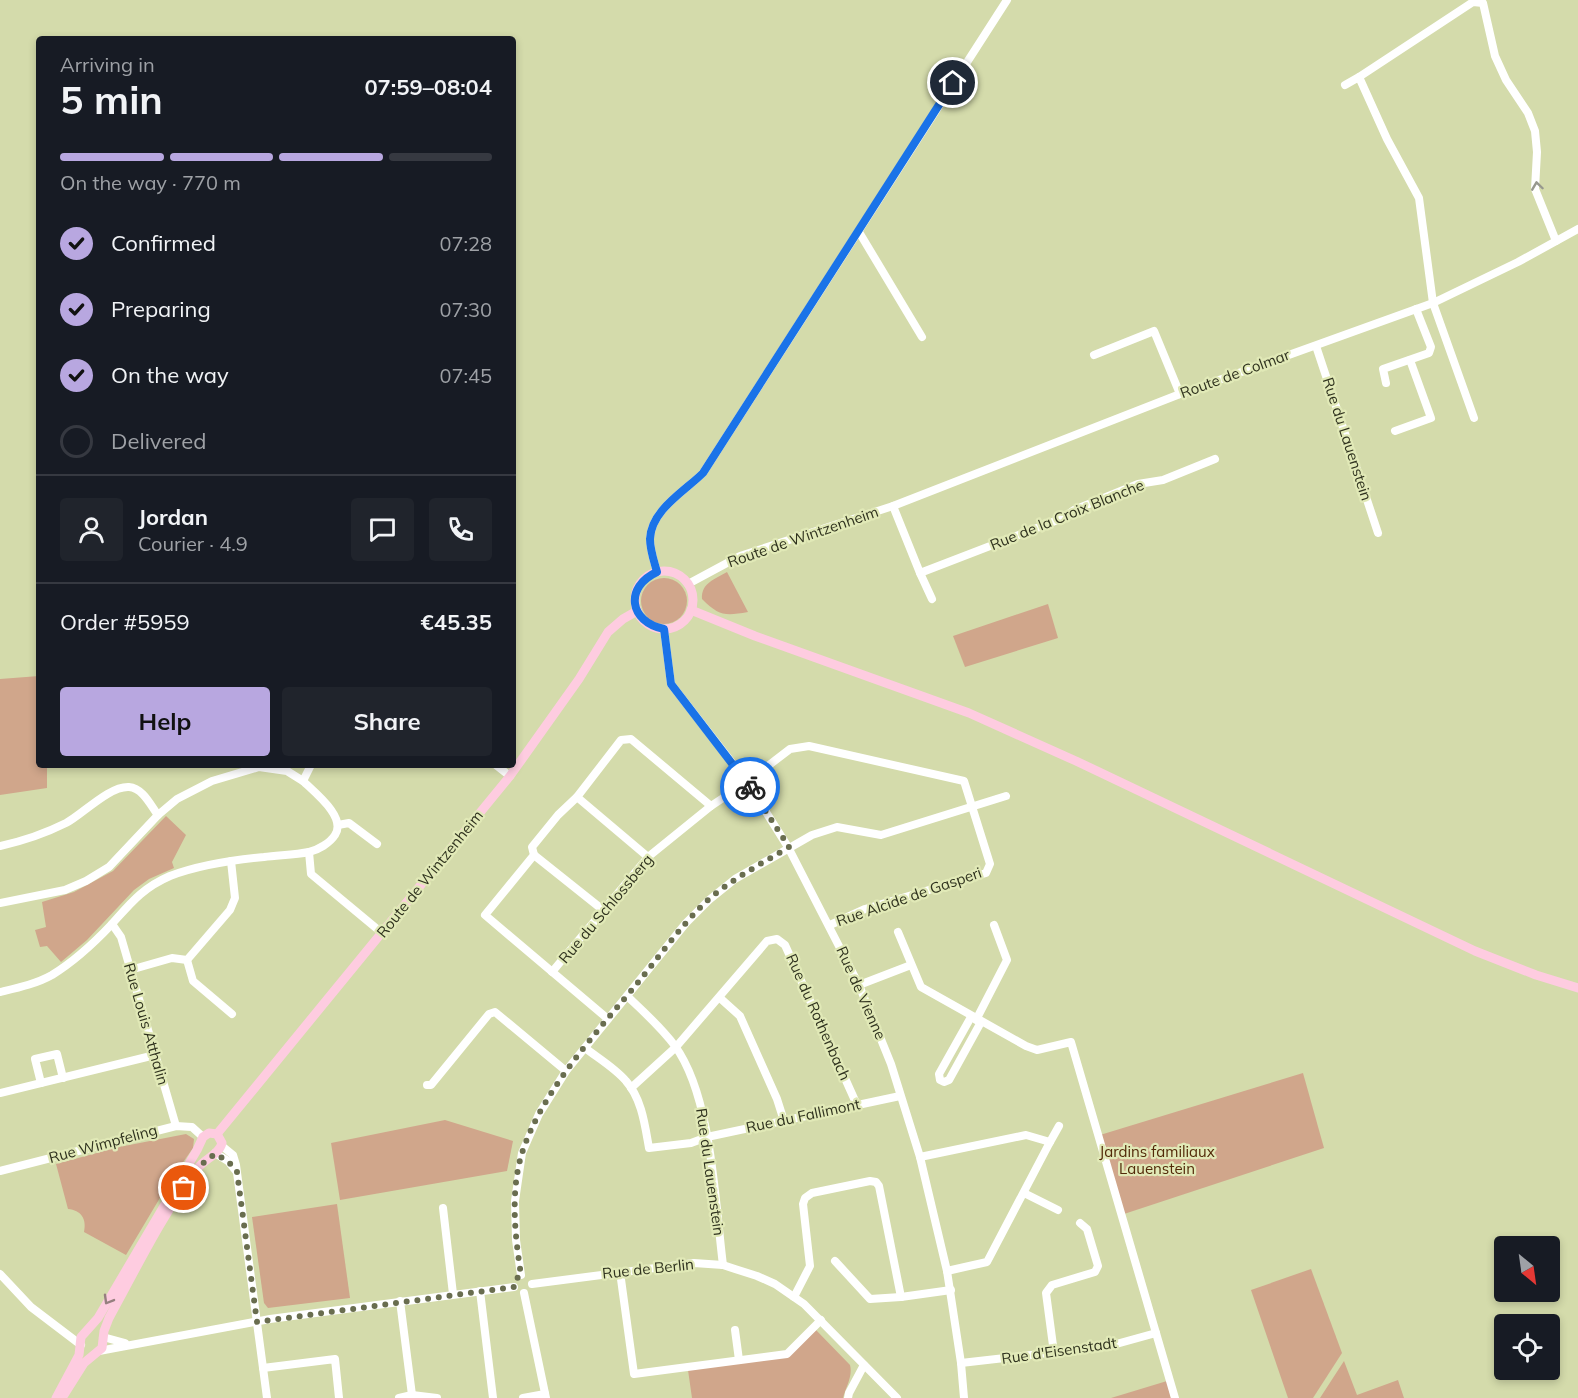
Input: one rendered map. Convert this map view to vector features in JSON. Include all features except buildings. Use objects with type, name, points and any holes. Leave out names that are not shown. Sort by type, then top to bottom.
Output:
[{"type":"main road","points":[[657,572],[671,572],[680,576],[688,584],[693,598],[691,610],[685,621],[676,627],[664,629],[652,627],[642,620],[637,611],[635,597],[639,585],[646,577],[657,572]]},
{"type":"main road","points":[[691,610],[755,636],[969,712],[1475,951],[1536,975],[1578,988]]},
{"type":"main road","name":"Route de Wintzenheim","points":[[516,768],[579,679],[608,632],[637,611]]},
{"type":"main road","name":"Route de Wintzenheim","points":[[217,1134],[516,768]]},
{"type":"main road","points":[[56,1398],[79,1355],[81,1337],[98,1318],[202,1139],[209,1133],[217,1134],[221,1139],[218,1150],[198,1167],[155,1236],[110,1318],[103,1337],[103,1345],[98,1352],[84,1362],[62,1398]]},
{"type":"main road","points":[[202,1139],[204,1151],[211,1154],[218,1150]]},
{"type":"main road","points":[[86,1332],[94,1330],[103,1337]]},
{"type":"main road","points":[[81,1345],[88,1353],[98,1352]]},
{"type":"street","points":[[657,572],[650,538],[654,522],[665,508],[703,473],[1006,0]]},
{"type":"street","points":[[1345,84],[1473,2],[1483,3],[1495,56],[1506,80],[1528,113],[1535,131],[1537,152],[1535,189],[1556,241]]},
{"type":"street","points":[[1359,76],[1387,138],[1419,198],[1433,303],[1474,418]]},
{"type":"street","name":"Route de Colmar","points":[[890,507],[1180,394],[1433,303],[1578,230]]},
{"type":"street","points":[[859,232],[922,337]]},
{"type":"street","points":[[1386,383],[1383,369],[1429,353],[1431,347],[1416,309]]},
{"type":"street","points":[[1094,355],[1154,331],[1180,394]]},
{"type":"street","name":"Rue du Lauenstein","points":[[1316,346],[1378,532]]},
{"type":"street","points":[[1395,430],[1431,418],[1410,360]]},
{"type":"street","name":"Rue de la Croix Blanche","points":[[920,573],[1063,518],[1074,510],[1138,484],[1163,480],[1215,459]]},
{"type":"street","points":[[890,507],[932,599]]},
{"type":"street","name":"Route de Wintzenheim","points":[[688,584],[740,556],[890,507]]},
{"type":"street","name":"Rue de Vienne","points":[[664,629],[671,684],[747,782],[789,847],[859,985],[891,1064],[920,1157],[947,1271],[962,1363],[964,1398]]},
{"type":"street","points":[[603,910],[534,855],[532,847],[558,815],[577,797],[621,740],[631,739],[711,806]]},
{"type":"street","name":"Rue Alcide de Gasperi","points":[[747,782],[790,749],[810,746],[964,781],[990,864],[986,873],[865,909],[830,925]]},
{"type":"street","points":[[0,903],[65,891],[86,881],[109,867],[177,799],[212,782],[256,768]]},
{"type":"street","points":[[0,992],[51,975],[84,950],[143,891],[168,877],[190,869],[231,861],[309,852],[326,844],[336,834],[338,825],[335,815],[303,781],[287,771],[266,768]]},
{"type":"street","points":[[303,781],[310,768]]},
{"type":"street","points":[[500,768],[510,776]]},
{"type":"street","name":"Rue du Schlossberg","points":[[552,972],[648,856],[711,806],[747,782]]},
{"type":"street","points":[[0,846],[28,839],[68,822],[106,795],[129,787],[138,790],[158,816]]},
{"type":"street","points":[[521,1275],[516,1240],[515,1201],[522,1153],[539,1114],[566,1071],[686,923],[709,900],[735,879],[812,835],[837,827],[882,835],[1006,796]]},
{"type":"street","points":[[577,797],[648,856]]},
{"type":"street","points":[[338,825],[349,823],[377,844]]},
{"type":"street","points":[[309,852],[311,874],[382,933]]},
{"type":"street","points":[[534,855],[485,915],[608,1019]]},
{"type":"street","points":[[187,960],[230,910],[235,898],[231,861]]},
{"type":"street","name":"Rue Louis Atthalin","points":[[112,924],[121,937],[176,1126]]},
{"type":"street","points":[[976,1020],[939,1074],[940,1080],[944,1082],[949,1080],[976,1020],[1007,960],[994,926]]},
{"type":"street","points":[[898,932],[921,987],[976,1020],[1037,1050],[1071,1042],[1175,1398]]},
{"type":"street","name":"Rue du Rothenbach","points":[[631,1088],[676,1047],[720,998],[766,941],[777,939],[785,945],[857,1105]]},
{"type":"street","points":[[130,970],[172,958],[187,960]]},
{"type":"street","points":[[187,960],[193,981],[232,1014]]},
{"type":"street","points":[[859,985],[911,965]]},
{"type":"street","name":"Rue du Lauenstein","points":[[627,996],[656,1023],[676,1047],[698,1092],[707,1137],[723,1265]]},
{"type":"street","points":[[720,998],[740,1016],[777,1099],[784,1121]]},
{"type":"street","points":[[427,1085],[431,1085],[489,1014],[495,1012],[566,1071]]},
{"type":"street","points":[[585,1048],[626,1080],[631,1088]]},
{"type":"street","points":[[41,1083],[35,1059],[57,1054],[63,1077]]},
{"type":"street","points":[[0,1093],[155,1055]]},
{"type":"street","name":"Rue du Fallimont","points":[[631,1088],[644,1116],[649,1148],[691,1143],[707,1137],[900,1096]]},
{"type":"street","name":"Rue Wimpfeling","points":[[0,1171],[176,1126],[192,1127],[202,1139]]},
{"type":"street","points":[[947,1271],[987,1262],[1059,1126]]},
{"type":"street","points":[[920,1157],[1026,1135],[1050,1142]]},
{"type":"street","points":[[218,1150],[233,1155],[237,1172],[267,1398]]},
{"type":"street","points":[[794,1297],[810,1266],[803,1204],[805,1198],[812,1192],[870,1181],[876,1182],[879,1186],[901,1297]]},
{"type":"street","points":[[1024,1192],[1058,1210]]},
{"type":"street","points":[[443,1208],[453,1294]]},
{"type":"street","points":[[1054,1353],[1046,1293],[1048,1288],[1095,1272],[1098,1266],[1087,1229],[1080,1223]]},
{"type":"street","points":[[835,1261],[870,1299],[951,1290]]},
{"type":"street","name":"Rue de Berlin","points":[[531,1284],[693,1263],[723,1265],[757,1276],[794,1297],[821,1320],[897,1398]]},
{"type":"street","points":[[620,1272],[634,1374],[787,1354],[821,1320]]},
{"type":"street","points":[[0,1274],[31,1307],[81,1345]]},
{"type":"street","points":[[521,1275],[527,1277],[531,1284],[531,1288],[524,1293],[518,1292],[514,1287],[515,1280],[521,1275]]},
{"type":"street","points":[[98,1352],[257,1322],[514,1287]]},
{"type":"street","points":[[480,1291],[493,1398]]},
{"type":"street","points":[[524,1293],[545,1396],[524,1398]]},
{"type":"street","points":[[400,1301],[412,1395]]},
{"type":"street","points":[[61,1328],[73,1332],[86,1332]]},
{"type":"street","points":[[735,1330],[740,1360]]},
{"type":"street","name":"Rue d'Eisenstadt","points":[[962,1363],[1109,1346],[1156,1333]]},
{"type":"street","points":[[103,1337],[122,1343],[136,1343]]},
{"type":"street","points":[[263,1368],[335,1359],[339,1398]]},
{"type":"street","points":[[848,1398],[864,1365]]},
{"type":"street","points":[[399,1398],[412,1395],[437,1398]]},
{"type":"green space","points":[[727,572],[748,612],[734,614],[718,612],[702,599],[706,585]]},
{"type":"green space","points":[[664,578],[680,585],[687,601],[680,617],[664,624],[648,617],[641,601],[648,585]]},
{"type":"green space","points":[[1048,604],[1058,638],[965,667],[953,636]]},
{"type":"green space","points":[[36,676],[36,768],[47,768],[47,788],[0,795],[0,679]]},
{"type":"green space","points":[[166,816],[186,835],[172,862],[174,868],[149,879],[134,890],[87,940],[61,962],[47,946],[40,947],[35,930],[46,927],[42,902],[74,892],[113,871]]},
{"type":"green space","name":"Jardins familiaux Lauenstein","points":[[1303,1073],[1324,1148],[1124,1214],[1100,1135]]},
{"type":"green space","points":[[445,1120],[513,1141],[507,1171],[340,1200],[331,1143]]},
{"type":"green space","points":[[186,1134],[194,1139],[193,1148],[170,1181],[126,1255],[84,1232],[85,1223],[80,1213],[68,1209],[56,1164],[119,1147]]},
{"type":"green space","points":[[337,1204],[350,1298],[268,1308],[264,1303],[252,1217]]},
{"type":"green space","points":[[1311,1269],[1342,1353],[1313,1398],[1288,1398],[1251,1290]]},
{"type":"green space","points":[[816,1330],[850,1365],[850,1377],[843,1398],[692,1398],[688,1370],[788,1357]]},
{"type":"green space","points":[[1344,1361],[1357,1395],[1398,1380],[1404,1398],[1320,1398]]},
{"type":"green space","points":[[1167,1381],[1171,1398],[1111,1398]]},
{"type":"way so far","points":[[184,1188],[198,1167],[215,1154],[228,1161],[237,1172],[257,1322],[514,1287],[516,1278],[521,1275],[516,1240],[515,1201],[518,1173],[522,1153],[539,1114],[566,1071],[686,923],[735,879],[789,847],[750,787]]},
{"type":"route","points":[[750,787],[671,684],[664,629],[652,627],[642,620],[637,611],[635,597],[639,585],[646,577],[657,572],[650,538],[654,522],[665,508],[703,473],[953,83]]}]
